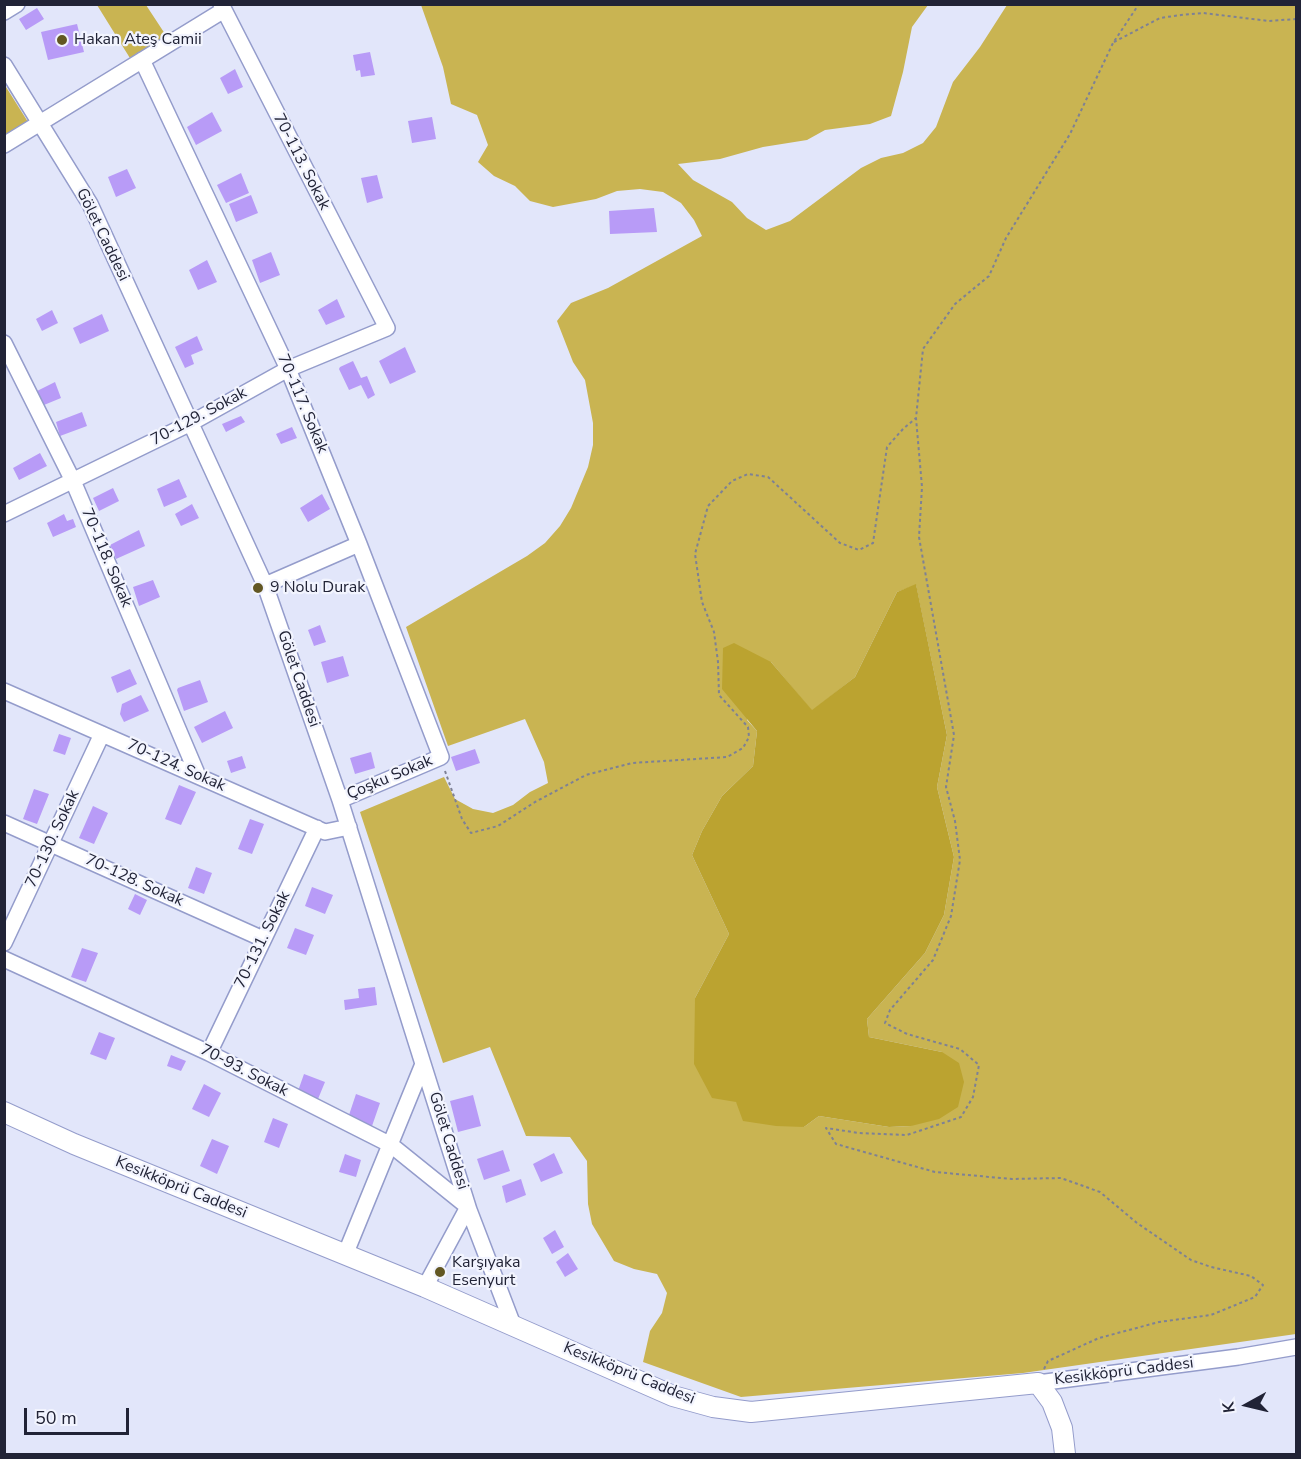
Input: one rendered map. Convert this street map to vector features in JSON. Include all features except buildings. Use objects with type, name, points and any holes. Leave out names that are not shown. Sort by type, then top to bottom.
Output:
[{"type":"street","points":[[4,12],[17,4]]},
{"type":"street","points":[[4,145],[142,60],[222,7]]},
{"type":"street","name":"70-113. Sokak","points":[[222,7],[381,321]]},
{"type":"street","name":"70-117. Sokak","points":[[142,60],[288,369],[360,544],[441,757]]},
{"type":"street","name":"Gölet Caddesi","points":[[4,65],[90,204],[265,585],[349,827],[468,1207],[513,1326]]},
{"type":"street","name":"70-129. Sokak","points":[[4,514],[191,423],[288,369],[387,328],[381,321]]},
{"type":"street","name":"70-118. Sokak","points":[[4,343],[73,481],[198,776]]},
{"type":"street","points":[[265,585],[360,544]]},
{"type":"street","name":"70-124. Sokak","points":[[4,691],[325,832],[349,827]]},
{"type":"street","name":"70-130. Sokak","points":[[4,943],[102,734]]},
{"type":"street","name":"Çoşku Sokak","points":[[340,800],[441,757]]},
{"type":"street","name":"70-128. Sokak","points":[[4,823],[263,939]]},
{"type":"street","name":"70-131. Sokak","points":[[209,1053],[317,828]]},
{"type":"street","name":"70-93. Sokak","points":[[4,959],[209,1053],[391,1145],[468,1207]]},
{"type":"street","points":[[345,1255],[423,1064]]},
{"type":"street","name":"Kesikköprü Caddesi","points":[[4,1112],[74,1144],[425,1287],[673,1396],[713,1407],[751,1412],[1038,1383],[1238,1358],[1296,1347]]},
{"type":"street","points":[[425,1287],[468,1207]]},
{"type":"street","points":[[1038,1383],[1052,1402],[1062,1428],[1065,1455]]},
{"type":"path","points":[[1038,1383],[1048,1360],[1099,1338],[1159,1322],[1211,1315],[1256,1297],[1263,1285],[1251,1276],[1191,1260],[1137,1223],[1100,1192],[1061,1178],[1012,1179],[935,1172],[836,1144],[826,1128],[859,1133],[907,1135],[961,1117],[973,1097],[979,1065],[960,1049],[907,1034],[885,1023],[890,1010],[933,960],[951,916],[960,861],[955,821],[946,787],[954,735],[919,537],[922,487],[916,418],[923,350],[955,304],[989,276],[1006,238],[1070,134],[1113,43],[1139,4]]},
{"type":"path","points":[[1113,43],[1160,18],[1181,15],[1203,13],[1269,21],[1296,19]]},
{"type":"path","points":[[441,757],[462,819],[471,833],[498,826],[535,802],[586,775],[632,763],[727,757],[743,748],[749,737],[748,727],[719,695],[714,632],[702,602],[695,554],[708,506],[732,480],[748,474],[768,477],[840,543],[859,550],[873,543],[887,447],[916,418]]},
{"type":"shaded area","points":[[97,5],[146,5],[169,40],[133,63]]},
{"type":"shaded area","points":[[421,5],[928,5],[912,27],[891,116],[870,124],[825,130],[807,140],[763,147],[720,159],[678,164],[693,180],[732,202],[747,218],[766,230],[790,221],[861,168],[923,143],[936,127],[953,82],[980,47],[1007,5],[1296,5],[1296,1334],[1023,1373],[741,1397],[643,1362],[650,1331],[662,1313],[667,1293],[657,1274],[634,1269],[614,1261],[592,1224],[588,1204],[587,1161],[570,1137],[526,1136],[490,1047],[443,1063],[360,812],[444,777],[455,799],[473,809],[493,813],[513,805],[530,792],[548,783],[544,762],[525,719],[448,746],[406,627],[527,556],[545,543],[560,526],[571,508],[588,467],[593,445],[593,423],[585,380],[573,362],[557,321],[571,303],[608,288],[702,236],[694,220],[681,203],[663,192],[640,189],[617,191],[596,199],[553,207],[530,201],[515,186],[494,176],[478,162],[488,145],[477,115],[451,104],[443,67]],"holes":[[[916,585],[947,735],[937,787],[954,857],[944,915],[925,953],[867,1019],[869,1037],[942,1052],[911,1126],[889,1127],[819,1116],[804,1127],[736,1102],[695,998],[729,934],[692,855],[702,831],[722,796],[753,766],[757,731],[747,720],[771,662],[812,711],[855,677],[897,592]]]},
{"type":"shaded area","points":[[6,87],[28,122],[5,137],[4,88]]},
{"type":"shaded area","points":[[916,584],[947,735],[937,787],[954,857],[944,915],[925,953],[867,1019],[869,1037],[942,1052],[959,1063],[964,1082],[958,1107],[939,1119],[911,1126],[889,1127],[819,1116],[804,1127],[743,1121],[736,1102],[712,1098],[694,1064],[695,998],[729,934],[692,855],[702,831],[722,796],[753,766],[757,731],[722,689],[723,648],[734,643],[771,662],[812,710],[855,677],[897,592]]},
{"type":"place","name":"Hakan Ateş Camii","points":[[62,40]]},
{"type":"place","name":"9 Nolu Durak","points":[[258,588]]},
{"type":"place","name":"Karşıyaka Esenyurt","points":[[440,1272]]}]
